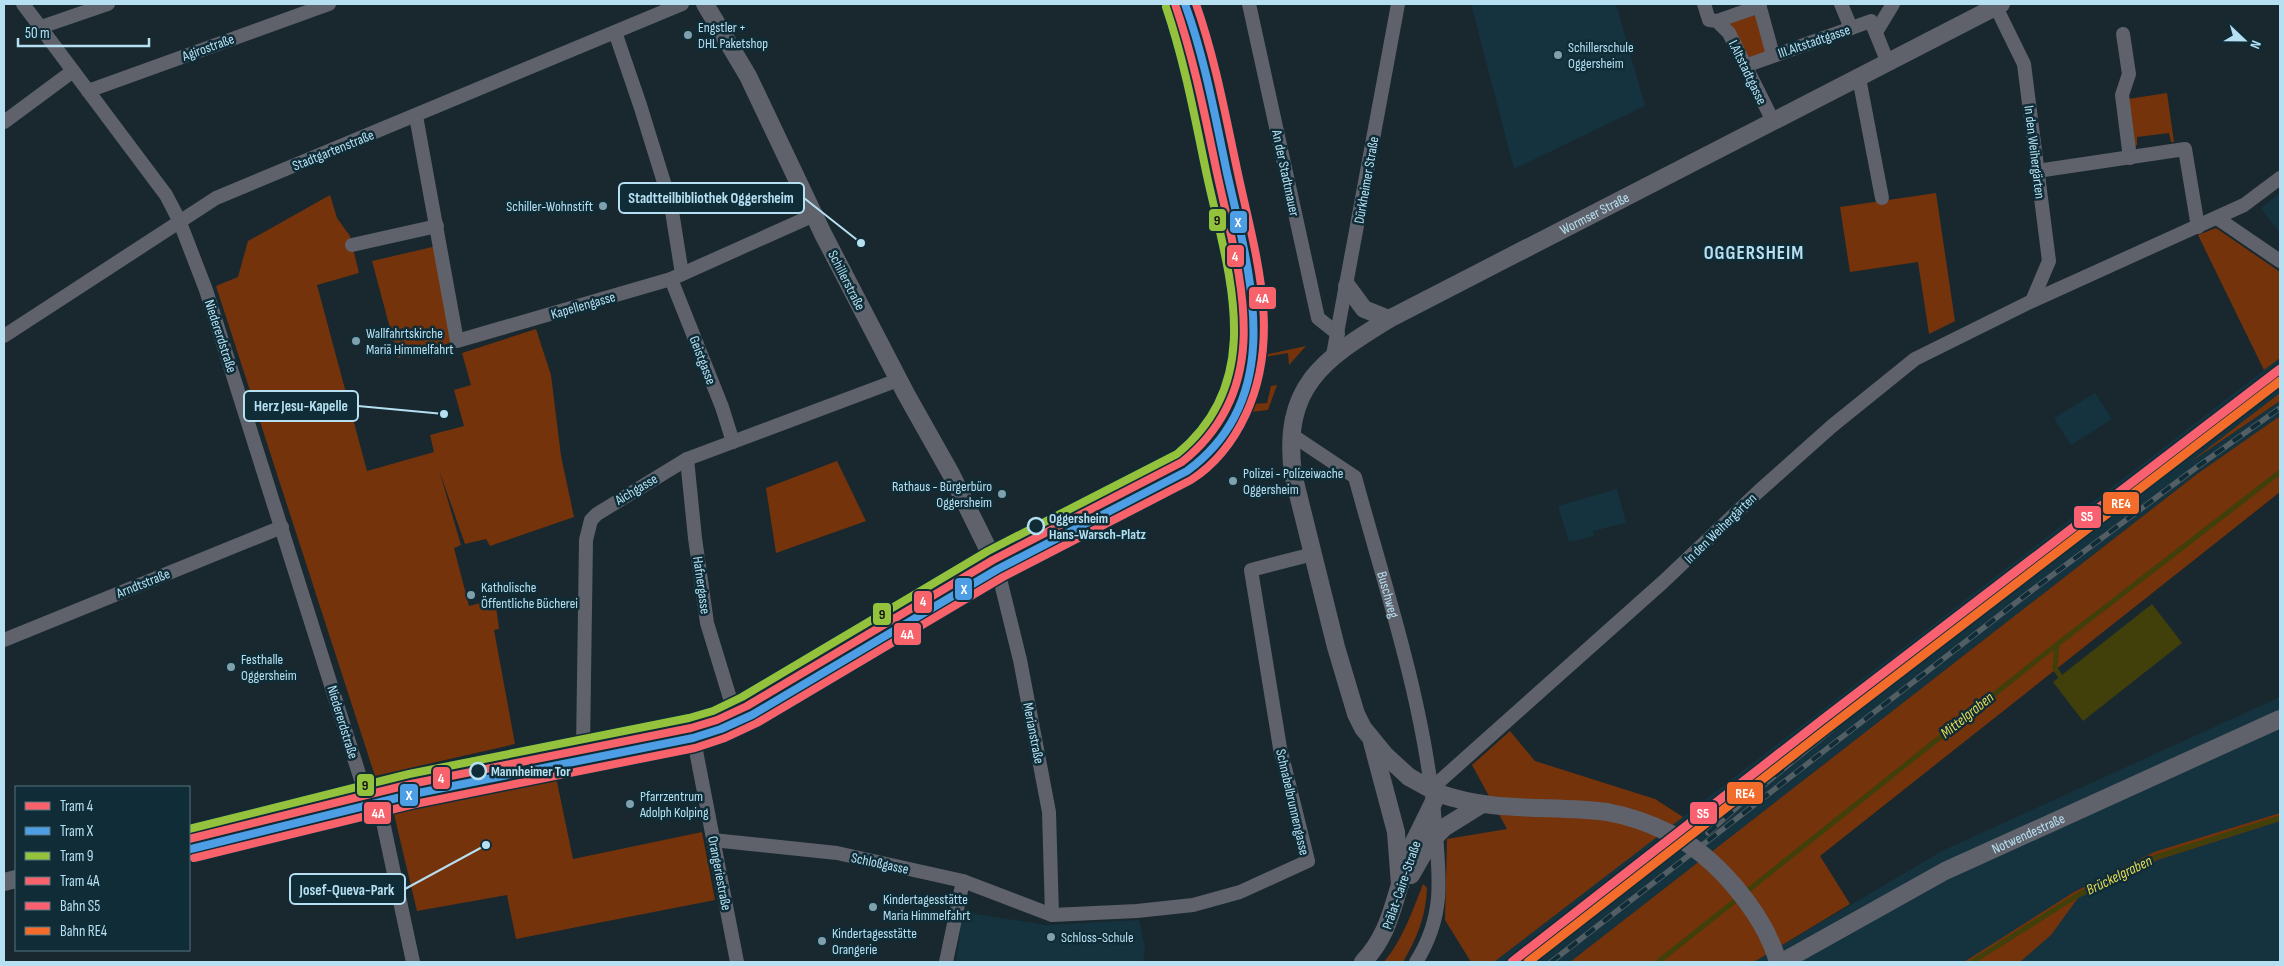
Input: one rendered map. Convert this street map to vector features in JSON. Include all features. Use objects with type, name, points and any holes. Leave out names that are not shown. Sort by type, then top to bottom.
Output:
[{"type":"street","name":"Niedererdstraße","points":[[23,4],[166,195],[178,220],[206,290],[360,780],[380,808],[414,962]]},
{"type":"street","points":[[41,26],[108,4]]},
{"type":"street","name":"Agirostraße","points":[[88,91],[329,4]]},
{"type":"street","name":"Stadtgartenstraße","points":[[4,336],[178,220],[216,198],[682,4]]},
{"type":"street","name":"Schillerstraße","points":[[705,4],[748,76],[814,215],[898,380],[951,474],[991,555]]},
{"type":"street","name":"An der Stadtmauer","points":[[1249,4],[1318,318],[1338,334]]},
{"type":"street","name":"Dürkheimer Straße","points":[[1333,355],[1398,4]]},
{"type":"street","name":"I.Altstadtgasse","points":[[1704,4],[1709,20],[1717,21],[1729,33],[1773,121]]},
{"type":"street","points":[[1841,4],[1851,28]]},
{"type":"street","points":[[1888,63],[1876,32],[1894,4]]},
{"type":"street","points":[[1717,21],[1760,5],[1773,55]]},
{"type":"street","name":"Wormser Straße","points":[[1333,355],[1389,319],[1998,5]]},
{"type":"street","name":"In den Weihergärten","points":[[1998,5],[2024,64],[2049,261],[2032,301]]},
{"type":"street","name":"III.Altstadtgasse","points":[[1745,66],[1871,21],[1876,32]]},
{"type":"street","name":"Geistgasse","points":[[615,32],[640,105],[670,205],[677,276],[733,442]]},
{"type":"street","points":[[2123,34],[2129,74],[2122,95],[2130,158]]},
{"type":"street","points":[[4,122],[73,71]]},
{"type":"street","points":[[1859,78],[1882,198]]},
{"type":"street","name":"Kapellengasse","points":[[416,116],[457,341],[677,276],[814,215]]},
{"type":"street","points":[[2037,171],[2185,150],[2198,227]]},
{"type":"street","name":"In den Weihergärten","points":[[1435,791],[1663,582],[1759,491],[1864,399],[1915,359],[2032,301],[2244,205],[2280,178]]},
{"type":"street","points":[[2217,218],[2280,261]]},
{"type":"street","points":[[352,245],[437,226]]},
{"type":"street","points":[[1347,286],[1354,298],[1364,309],[1389,319]]},
{"type":"street","points":[[1333,355],[1306,387],[1295,416],[1290,450],[1293,474],[1349,695],[1363,728],[1371,739],[1385,755],[1410,777],[1456,800],[1482,804],[1574,808],[1608,812],[1634,818],[1671,833],[1699,852],[1737,888],[1766,932],[1778,962]]},
{"type":"street","name":"Aichgasse","points":[[583,748],[586,549],[591,520],[597,514],[687,459],[898,380]]},
{"type":"street","name":"Buschweg","points":[[1292,435],[1355,477],[1419,712],[1435,791]]},
{"type":"street","name":"Hafnergasse","points":[[687,459],[695,538],[707,623],[733,708]]},
{"type":"street","name":"Arndtstraße","points":[[4,640],[282,527]]},
{"type":"street","name":"Schnabelbrunnengasse","points":[[963,881],[1052,915],[1137,911],[1193,905],[1240,892],[1308,861],[1280,748],[1251,570],[1314,554]]},
{"type":"street","points":[[190,835],[369,792],[691,725],[733,708],[991,555]]},
{"type":"street","name":"Merianstraße","points":[[991,555],[1000,579],[1020,660],[1049,812],[1052,915]]},
{"type":"street","name":"Notwendestraße","points":[[1782,962],[1944,871],[2280,719]]},
{"type":"street","name":"Orangeriestraße","points":[[691,725],[737,962]]},
{"type":"street","points":[[1371,739],[1396,832],[1405,880]]},
{"type":"street","name":"Prälat-Caire-Straße","points":[[1363,962],[1383,936],[1391,919],[1405,880],[1412,846],[1435,791]]},
{"type":"street","name":"Prälat-Caire-Straße","points":[[1416,962],[1432,929],[1438,898],[1435,791]]},
{"type":"street","points":[[1405,880],[1430,842],[1445,828],[1482,804]]},
{"type":"street","name":"Schloßgasse","points":[[714,840],[837,854],[963,881]]},
{"type":"street","points":[[946,962],[963,881]]},
{"type":"shaded area","points":[[1164,4],[1178,4],[1197,67],[1245,295],[1231,298],[1184,71]]},
{"type":"shaded area","name":"Schillerschule Oggersheim","points":[[1471,4],[1616,4],[1645,106],[1514,169]]},
{"type":"shaded area","points":[[1760,6],[1773,55],[1745,66],[1717,21]]},
{"type":"shaded area","points":[[2167,93],[2174,142],[2171,142],[2169,133],[2137,137],[2137,145],[2135,146],[2128,99]]},
{"type":"shaded area","points":[[1936,193],[1955,321],[1929,334],[1918,262],[1850,272],[1840,207]]},
{"type":"shaded area","points":[[2280,193],[2280,233],[2261,208]]},
{"type":"shaded area","points":[[330,195],[337,218],[350,236],[359,273],[317,285],[367,471],[434,452],[430,435],[464,426],[454,390],[471,385],[462,353],[536,329],[551,375],[561,456],[574,517],[490,546],[486,539],[465,544],[439,470],[461,545],[454,548],[469,606],[495,599],[499,629],[494,630],[515,744],[375,776],[216,286],[238,277],[248,241]]},
{"type":"shaded area","points":[[2216,228],[2280,272],[2280,358],[2264,370],[2198,235]]},
{"type":"shaded area","points":[[441,245],[457,341],[398,358],[372,261]]},
{"type":"shaded area","points":[[1306,346],[1289,365],[1288,353],[1258,358],[1255,372],[1248,373],[1250,358]]},
{"type":"shaded area","points":[[2280,358],[2280,393],[2201,455],[2280,401],[2280,416],[2197,474],[1570,962],[1494,962]]},
{"type":"shaded area","points":[[1246,384],[1253,385],[1251,404],[1267,403],[1271,386],[1277,385],[1268,410],[1242,413]]},
{"type":"shaded area","points":[[2095,393],[2112,419],[2071,445],[2054,418]]},
{"type":"shaded area","points":[[2280,393],[2280,401],[2189,463]]},
{"type":"shaded area","points":[[2280,416],[2280,492],[1820,856],[1850,904],[1754,962],[1570,962],[2197,474]]},
{"type":"shaded area","points":[[837,461],[866,521],[776,553],[766,488]]},
{"type":"shaded area","points":[[1617,489],[1626,523],[1593,531],[1594,536],[1569,542],[1558,506]]},
{"type":"shaded area","points":[[2152,604],[2182,643],[2083,721],[2053,682]]},
{"type":"shaded area","points":[[2280,697],[2280,962],[1754,962],[1942,851]]},
{"type":"shaded area","points":[[1510,731],[1535,761],[1655,799],[1683,817],[1494,962],[1471,962],[1445,920],[1447,839],[1507,829],[1472,765]]},
{"type":"shaded area","points":[[556,777],[573,859],[702,832],[715,900],[516,939],[507,895],[417,911],[393,810]]},
{"type":"shaded area","points":[[2280,813],[2280,821],[2157,860],[2078,898],[2051,935],[2020,962],[1964,962],[2074,892],[2154,852]]},
{"type":"shaded area","points":[[1423,884],[1427,888],[1425,908],[1413,944],[1403,962],[1384,962],[1402,935]]},
{"type":"shaded area","name":"Schloss-Schule","points":[[963,912],[1047,925],[1139,920],[1145,948],[1143,962],[956,962]]},
{"type":"waterway","name":"Mittelgraben","points":[[1658,962],[2046,653],[2280,472]]},
{"type":"waterway","points":[[2057,644],[2055,668],[2060,676]]},
{"type":"waterway","name":"Brückelgraben","points":[[1972,962],[2078,895],[2156,857],[2280,818]]},
{"type":"railway","points":[[1551,962],[2031,591],[2197,467],[2280,408]]},
{"type":"railway","points":[[1708,833],[1836,726]]},
{"type":"tram line","name":"4","points":[[190,839],[411,784],[691,728],[717,720],[747,706],[993,560],[1182,462],[1212,432],[1231,399],[1241,364],[1244,327],[1241,289],[1234,250],[1199,88],[1175,4]]},
{"type":"tram line","name":"X","points":[[191,849],[413,794],[693,738],[721,729],[752,715],[998,569],[1187,471],[1219,441],[1239,408],[1250,371],[1254,332],[1245,252],[1209,88],[1185,4]]},
{"type":"tram line","name":"4A","points":[[194,858],[415,804],[695,748],[725,738],[757,723],[1003,577],[1200,474],[1230,442],[1246,414],[1257,384],[1263,353],[1264,323],[1262,292],[1251,230],[1224,106],[1196,4]]},
{"type":"tram line","name":"9","points":[[190,829],[409,774],[689,718],[713,711],[742,697],[988,551],[1177,454],[1205,425],[1223,393],[1232,359],[1234,323],[1231,287],[1224,250],[1184,70],[1166,7]]},
{"type":"rail line","name":"S5","points":[[1512,962],[1822,720],[2280,369]]},
{"type":"rail line","name":"RE4","points":[[1528,962],[1828,728],[2280,381]]},
{"type":"place","name":"Engstler + DHL Paketshop","points":[[688,35]]},
{"type":"place","name":"Schillerschule Oggersheim","points":[[1558,55]]},
{"type":"place","name":"Schiller-Wohnstift","points":[[603,206]]},
{"type":"place","name":"Stadtteilbibliothek Oggersheim","points":[[861,243]]},
{"type":"place","name":"Wallfahrtskirche Mariä Himmelfahrt","points":[[356,341]]},
{"type":"place","name":"Herz Jesu-Kapelle","points":[[444,414]]},
{"type":"place","name":"Polizei - Polizeiwache Oggersheim","points":[[1233,481]]},
{"type":"place","name":"Rathaus - Bürgerbüro Oggersheim","points":[[1002,494]]},
{"type":"place","name":"Oggersheim Hans-Warsch-Platz","points":[[1036,526]]},
{"type":"place","name":"Katholische Öffentliche Bücherei","points":[[471,595]]},
{"type":"place","name":"Festhalle Oggersheim","points":[[231,667]]},
{"type":"place","name":"Mannheimer Tor","points":[[478,771]]},
{"type":"place","name":"Pfarrzentrum Adolph Kolping","points":[[630,804]]},
{"type":"place","name":"Josef-Queva-Park","points":[[486,845]]},
{"type":"place","name":"Kindertagesstätte Maria Himmelfahrt","points":[[873,907]]},
{"type":"place","name":"Schloss-Schule","points":[[1051,937]]},
{"type":"place","name":"Kindertagesstätte Orangerie","points":[[822,941]]},
{"type":"district","name":"OGGERSHEIM","points":[[1754,252]]}]
